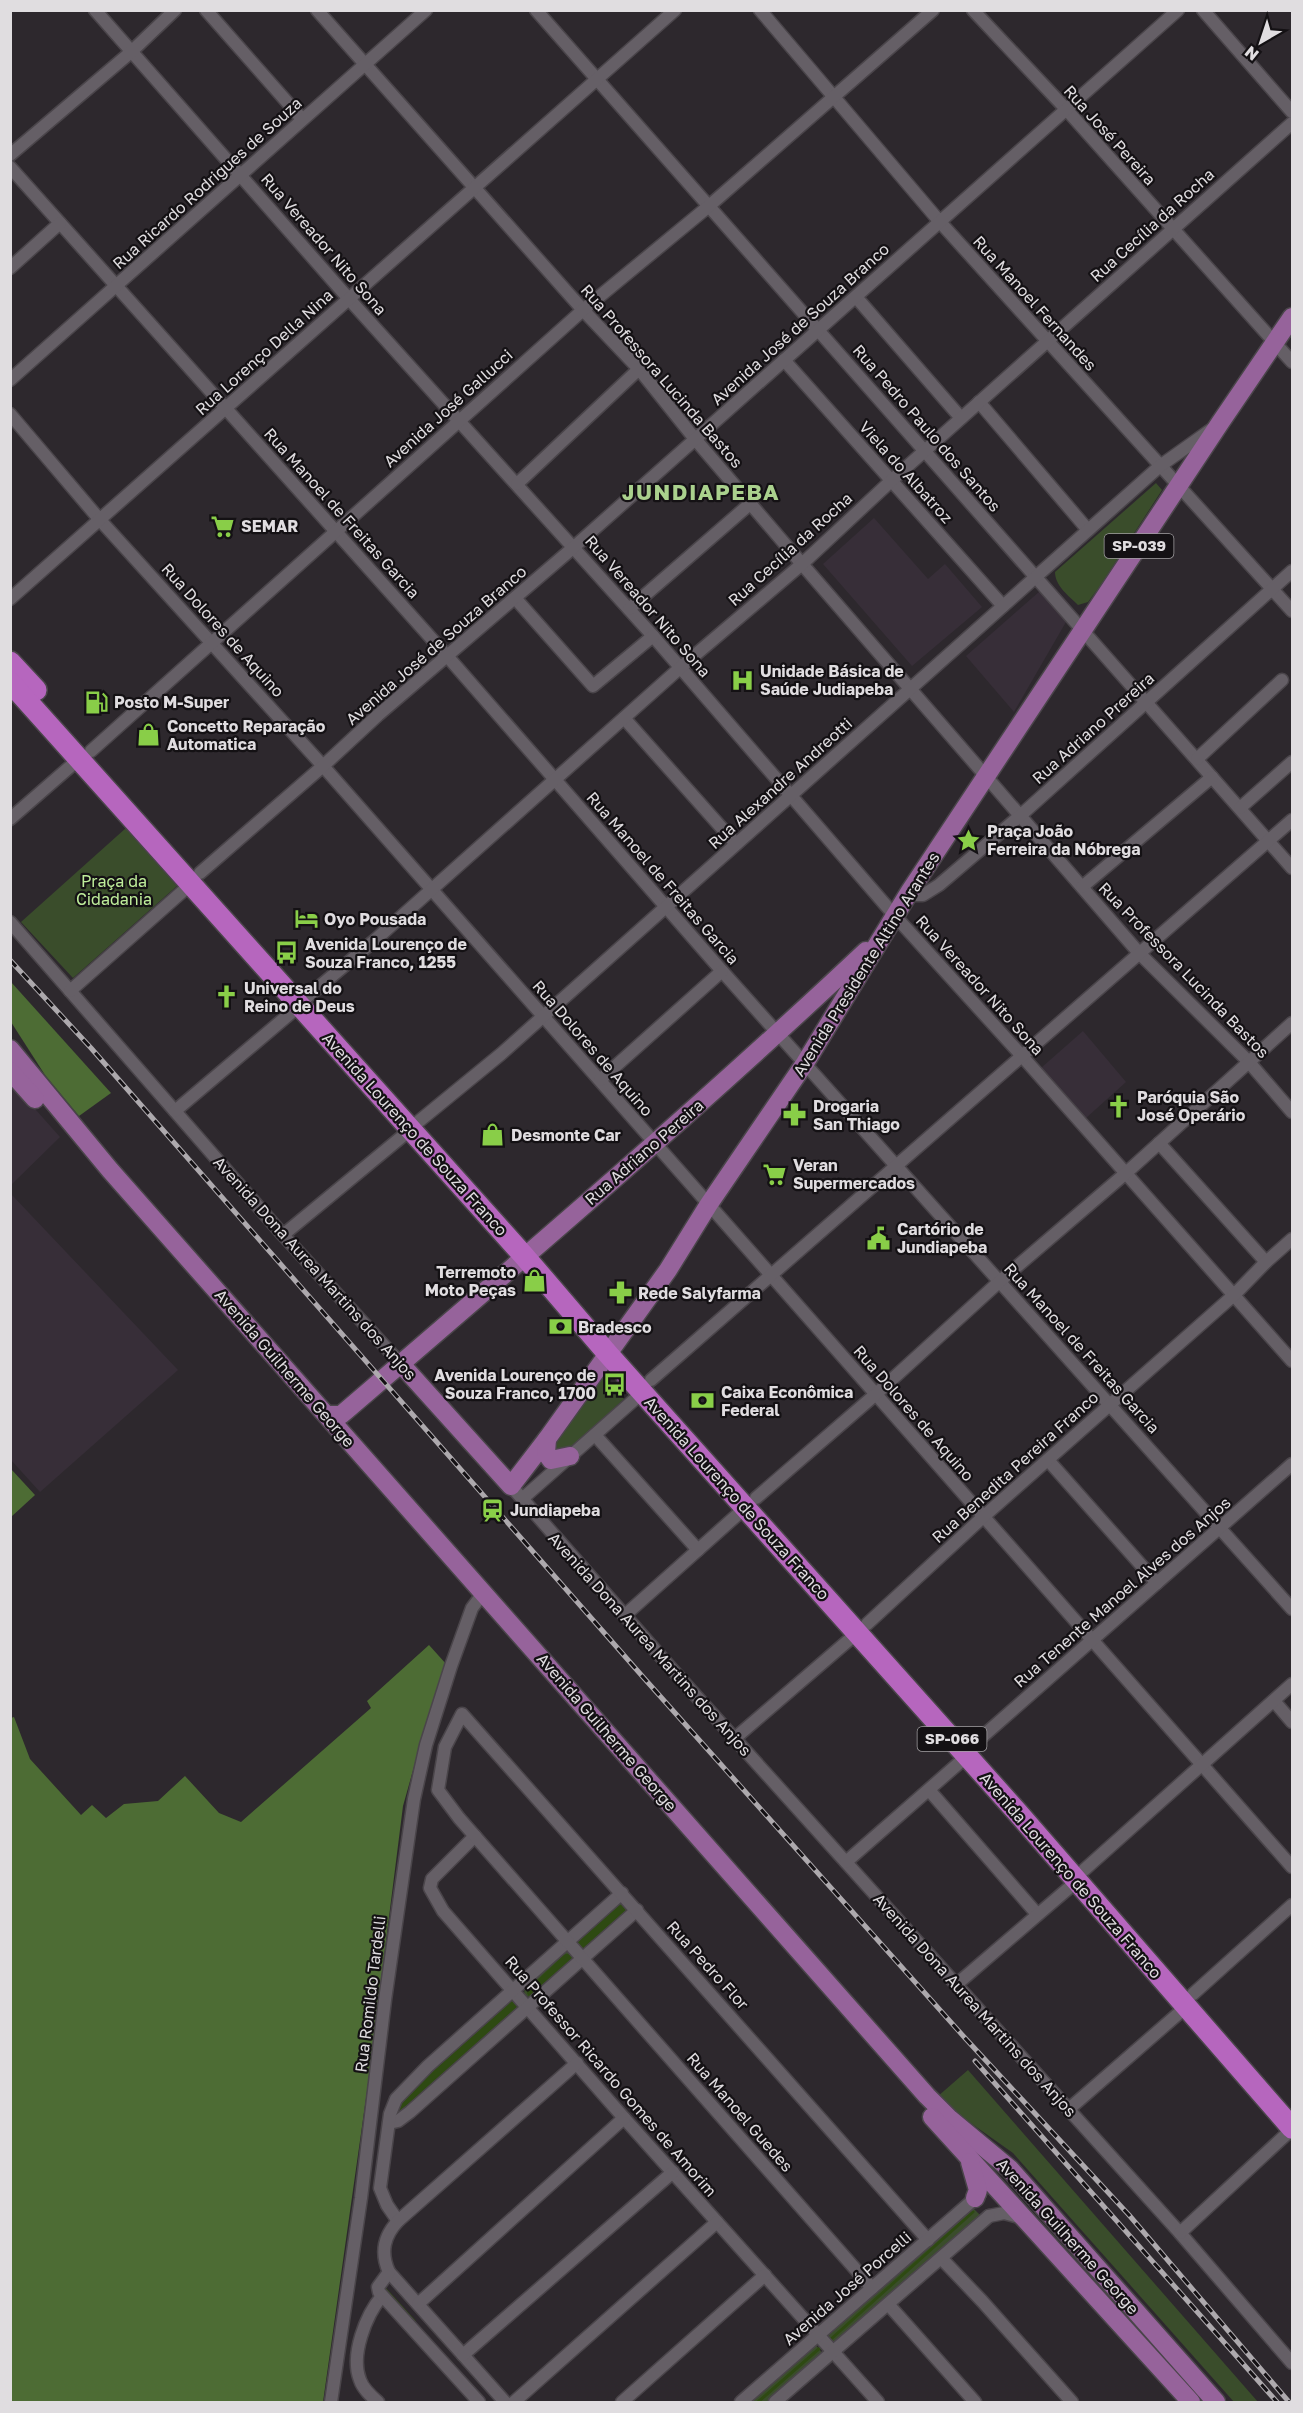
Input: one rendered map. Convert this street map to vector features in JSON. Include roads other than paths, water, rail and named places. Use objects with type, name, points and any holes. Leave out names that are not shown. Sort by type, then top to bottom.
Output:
[{"type":"highway","name":"Avenida Lourenço de Souza Franco","points":[[10,662],[85,755]]},
{"type":"highway","name":"Avenida Lourenço de Souza Franco","points":[[10,682],[85,755],[137,812],[414,1126],[530,1253],[1081,1875],[1189,2000],[1293,2128]]},
{"type":"highway","name":"Avenida Lourenço de Souza Franco","points":[[1189,2000],[1293,2106]]},
{"type":"main road","name":"Avenida Presidente Altino Arantes","points":[[516,1492],[547,1439],[668,1270],[709,1204],[805,1063],[910,891],[1220,423],[1293,317]]},
{"type":"main road","name":"Rua Adriano Pereira","points":[[336,1420],[530,1253],[778,1033],[883,935]]},
{"type":"main road","name":"Avenida Guilherme George","points":[[10,1049],[110,1170],[336,1420],[481,1596],[902,2084],[1191,2403]]},
{"type":"main road","name":"Avenida Guilherme George","points":[[10,1071],[927,2096],[950,2119],[1010,2169],[1216,2403]]},
{"type":"main road","name":"Avenida Dona Aurea Martins dos Anjos","points":[[401,1364],[516,1492]]},
{"type":"main road","points":[[547,1439],[546,1453],[551,1460],[570,1456]]},
{"type":"main road","points":[[965,2152],[977,2183],[978,2190],[975,2198]]},
{"type":"main road","points":[[993,2182],[1002,2174],[1009,2175],[1042,2205]]},
{"type":"street","name":"Rua Vereador Nito Sona","points":[[95,10],[349,299],[653,636],[895,915],[1293,1361]]},
{"type":"street","points":[[10,155],[131,52],[175,10]]},
{"type":"street","points":[[206,10],[302,119]]},
{"type":"street","name":"Rua Professora Lucinda Bastos","points":[[317,10],[583,310],[639,369],[695,439],[802,564],[1139,953],[1248,1061],[1293,1112]]},
{"type":"street","name":"Rua Ricardo Rodrigues de Souza","points":[[10,380],[426,10]]},
{"type":"street","name":"Rua Pedro Paulo dos Santos","points":[[536,10],[1293,868]]},
{"type":"street","name":"Rua Lorenço Della Nina","points":[[10,599],[675,10]]},
{"type":"street","name":"Rua Manoel Fernandes","points":[[760,10],[940,222],[1293,611]]},
{"type":"street","name":"Avenida José Gallucci","points":[[10,819],[213,642],[583,310],[709,206],[933,10]]},
{"type":"street","name":"Rua José Pereira","points":[[974,10],[1292,361]]},
{"type":"street","name":"Avenida José de Souza Branco","points":[[70,991],[378,715],[574,547],[1178,10]]},
{"type":"street","points":[[1203,10],[1293,112]]},
{"type":"street","name":"Rua Cecília da Rocha","points":[[175,1111],[432,890],[624,718],[802,564],[924,451],[1293,123]]},
{"type":"street","name":"Rua Manoel de Freitas Garcia","points":[[10,167],[448,657],[722,971],[1293,1609]]},
{"type":"street","points":[[10,268],[60,223]]},
{"type":"street","points":[[856,297],[961,418]]},
{"type":"street","name":"Viela do Albatroz","points":[[784,360],[1003,606]]},
{"type":"street","points":[[517,484],[639,369]]},
{"type":"street","points":[[980,402],[1088,530]]},
{"type":"street","name":"Rua Dolores de Aquino","points":[[10,414],[100,520],[323,766],[1091,1641],[1293,1867]]},
{"type":"street","name":"Rua Alexandre Andreotti","points":[[283,1235],[543,1016],[1160,466],[1220,423]]},
{"type":"street","points":[[629,609],[751,502]]},
{"type":"street","name":"Rua Adriano Prereira","points":[[910,891],[916,895],[923,895],[939,885],[1293,571]]},
{"type":"street","points":[[515,598],[593,686],[653,636]]},
{"type":"street","points":[[1197,759],[1282,680]]},
{"type":"street","points":[[624,718],[736,844]]},
{"type":"street","points":[[1240,808],[1293,762]]},
{"type":"street","points":[[1082,887],[1212,777]]},
{"type":"street","points":[[516,1492],[570,1456],[595,1435],[771,1275],[1293,820]]},
{"type":"street","name":"Avenida Dona Aurea Martins dos Anjos","points":[[10,922],[283,1235],[401,1364]]},
{"type":"street","points":[[600,1080],[722,971]]},
{"type":"street","points":[[624,1616],[1293,1023]]},
{"type":"street","points":[[1159,1143],[1266,1262]]},
{"type":"street","name":"Rua Benedita Pereira Franco","points":[[734,1739],[862,1629],[983,1517],[1234,1295],[1266,1262],[1293,1239]]},
{"type":"street","points":[[595,1435],[698,1550]]},
{"type":"street","points":[[1048,1460],[1157,1583]]},
{"type":"street","name":"Rua Tenente Manoel Alves dos Anjos","points":[[846,1862],[929,1790],[1091,1641],[1293,1464]]},
{"type":"street","name":"Avenida Dona Aurea Martins dos Anjos","points":[[516,1492],[734,1739],[957,1984],[1291,2358]]},
{"type":"street","name":"Rua Romildo Tardelli","points":[[331,2403],[361,2198],[411,1817],[426,1745],[467,1621],[481,1596]]},
{"type":"street","points":[[957,1984],[1293,1684]]},
{"type":"street","points":[[1274,1701],[1293,1722]]},
{"type":"street","name":"Rua Manoel Guedes","points":[[462,1714],[445,1747],[438,1790],[475,1836],[872,2288]]},
{"type":"street","name":"Rua Pedro Flor","points":[[462,1714],[928,2240]]},
{"type":"street","points":[[929,1790],[1037,1914]]},
{"type":"street","name":"Rua Professor Ricardo Gomes de Amorim","points":[[475,1836],[432,1879],[430,1888],[443,1911],[878,2403]]},
{"type":"street","points":[[398,2221],[387,2205],[380,2188],[392,2106],[399,2094],[622,1893]]},
{"type":"street","points":[[1069,2109],[1293,1905]]},
{"type":"street","points":[[389,2123],[398,2121],[410,2112],[637,1910]]},
{"type":"street","points":[[505,2403],[389,2272],[384,2259],[386,2238],[398,2221],[577,2063]]},
{"type":"street","points":[[418,2304],[624,2118]]},
{"type":"street","points":[[1180,2233],[1293,2128]]},
{"type":"street","points":[[463,2355],[672,2172]]},
{"type":"street","name":"Avenida José Porcelli","points":[[741,2403],[993,2182]]},
{"type":"street","points":[[975,2198],[984,2203],[989,2216]]},
{"type":"street","points":[[778,2401],[989,2216],[1004,2213],[1026,2219]]},
{"type":"street","points":[[514,2403],[717,2222]]},
{"type":"street","points":[[941,2258],[1072,2403]]},
{"type":"street","points":[[389,2272],[378,2287],[382,2296],[479,2403]]},
{"type":"street","points":[[622,2403],[765,2275]]},
{"type":"street","points":[[378,2403],[363,2387],[357,2371],[363,2326],[371,2310],[382,2296]]},
{"type":"street","points":[[888,2304],[975,2403]]},
{"type":"waterway","points":[[582,1945],[621,1910]]},
{"type":"waterway","points":[[532,1992],[567,1959]]},
{"type":"waterway","points":[[402,2106],[513,2006]]},
{"type":"waterway","points":[[831,2339],[973,2212]]},
{"type":"waterway","points":[[385,2289],[414,2321]]},
{"type":"waterway","points":[[758,2402],[821,2347]]},
{"type":"railway","points":[[10,960],[91,1048],[643,1677],[965,2038],[1129,2215],[1289,2402]]},
{"type":"railway","points":[[975,2061],[1277,2402]]},
{"type":"place","name":"SEMAR","points":[[223,526]]},
{"type":"place","name":"Unidade Básica de Saúde Judiapeba","points":[[742,680]]},
{"type":"place","name":"Posto M-Super","points":[[96,702]]},
{"type":"place","name":"Concetto Reparação Automatica","points":[[149,735]]},
{"type":"place","name":"Praça João Ferreira da Nóbrega","points":[[969,840]]},
{"type":"place","name":"Oyo Pousada","points":[[306,919]]},
{"type":"place","name":"Avenida Lourenço de Souza Franco, 1255","points":[[287,953]]},
{"type":"place","name":"Universal do Reino de Deus","points":[[226,997]]},
{"type":"place","name":"Paróquia São José Operário","points":[[1119,1106]]},
{"type":"place","name":"Drogaria San Thiago","points":[[795,1115]]},
{"type":"place","name":"Desmonte Car","points":[[493,1135]]},
{"type":"place","name":"Veran Supermercados","points":[[775,1174]]},
{"type":"place","name":"Cartório de Jundiapeba","points":[[879,1238]]},
{"type":"place","name":"Terremoto Moto Peças","points":[[534,1281]]},
{"type":"place","name":"Rede Salyfarma","points":[[620,1293]]},
{"type":"place","name":"Bradesco","points":[[560,1327]]},
{"type":"place","name":"Avenida Lourenço de Souza Franco, 1700","points":[[614,1384]]},
{"type":"place","name":"Caixa Econômica Federal","points":[[703,1401]]},
{"type":"place","name":"Jundiapeba","points":[[492,1510]]},
{"type":"district","name":"JUNDIAPEBA","points":[[701,492]]},
{"type":"park label","name":"Praça da Cidadania","points":[[114,890]]}]
